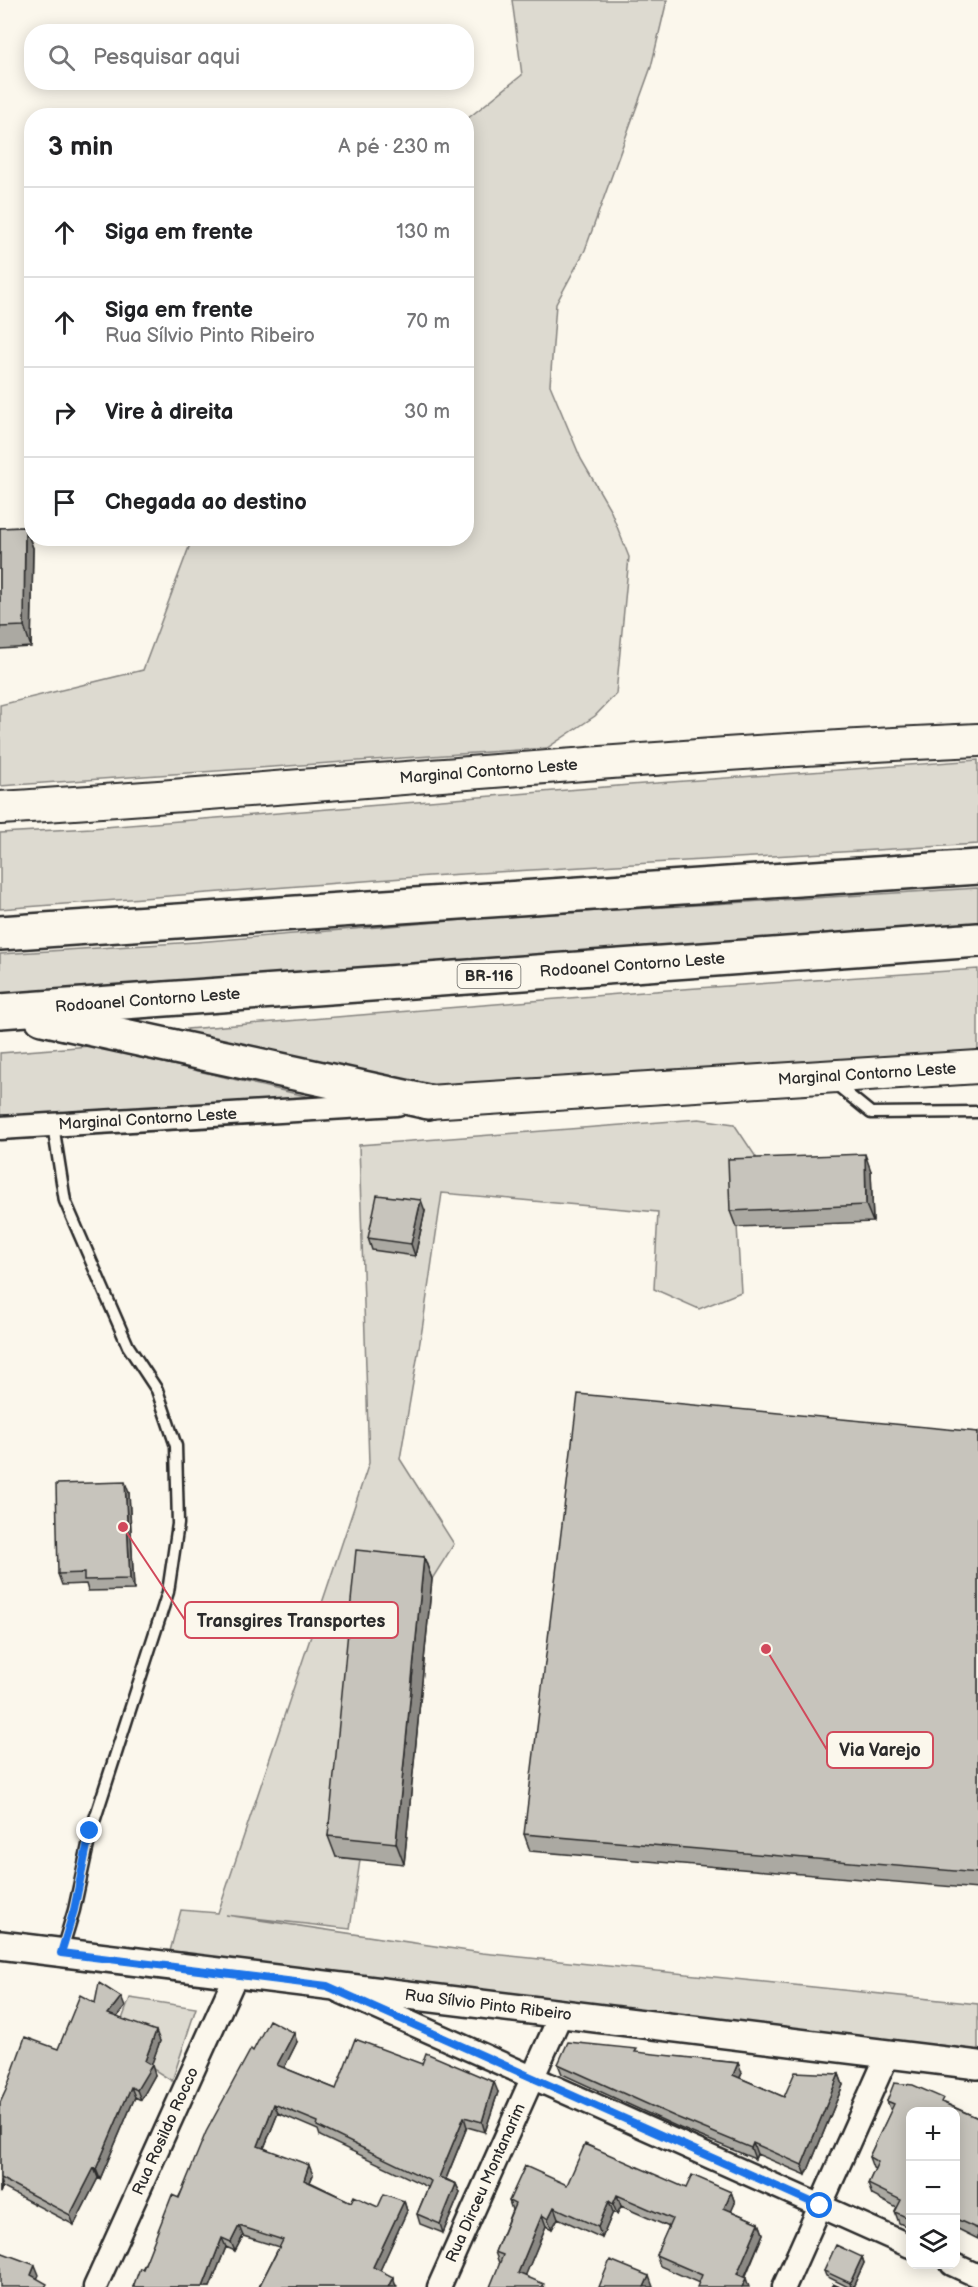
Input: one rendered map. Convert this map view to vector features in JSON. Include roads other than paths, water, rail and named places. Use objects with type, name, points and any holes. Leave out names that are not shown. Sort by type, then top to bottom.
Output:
[{"type":"highway","points":[[0,933],[978,867]]},
{"type":"highway","name":"Rodoanel Contorno Leste","points":[[3,1011],[978,940]]},
{"type":"highway","points":[[3,1011],[428,1102]]},
{"type":"main road","name":"Marginal Contorno Leste","points":[[0,808],[178,797],[463,772],[978,740]]},
{"type":"main road","name":"Marginal Contorno Leste","points":[[428,1102],[978,1067]]},
{"type":"street","name":"Marginal Contorno Leste","points":[[0,1128],[428,1102]]},
{"type":"street","name":"Rua Sílvio Pinto Ribeiro","points":[[0,1945],[978,2065]]},
{"type":"street","name":"Rua Rosildo Rocco","points":[[95,2287],[236,1974]]},
{"type":"street","points":[[327,1986],[906,2244]]},
{"type":"street","name":"Rua Dirceu Montanarim","points":[[439,2287],[561,2014]]},
{"type":"street","points":[[784,2287],[888,2054]]},
{"type":"street","points":[[960,2268],[978,2276]]},
{"type":"lane","points":[[826,1077],[871,1113],[978,1112]]},
{"type":"lane","points":[[53,1125],[65,1202],[128,1346],[157,1390],[176,1446],[178,1524],[168,1592],[90,1831],[74,1910],[61,1953]]},
{"type":"place","name":"Transgires Transportes","points":[[123,1527]]},
{"type":"place","name":"Via Varejo","points":[[766,1649]]}]
